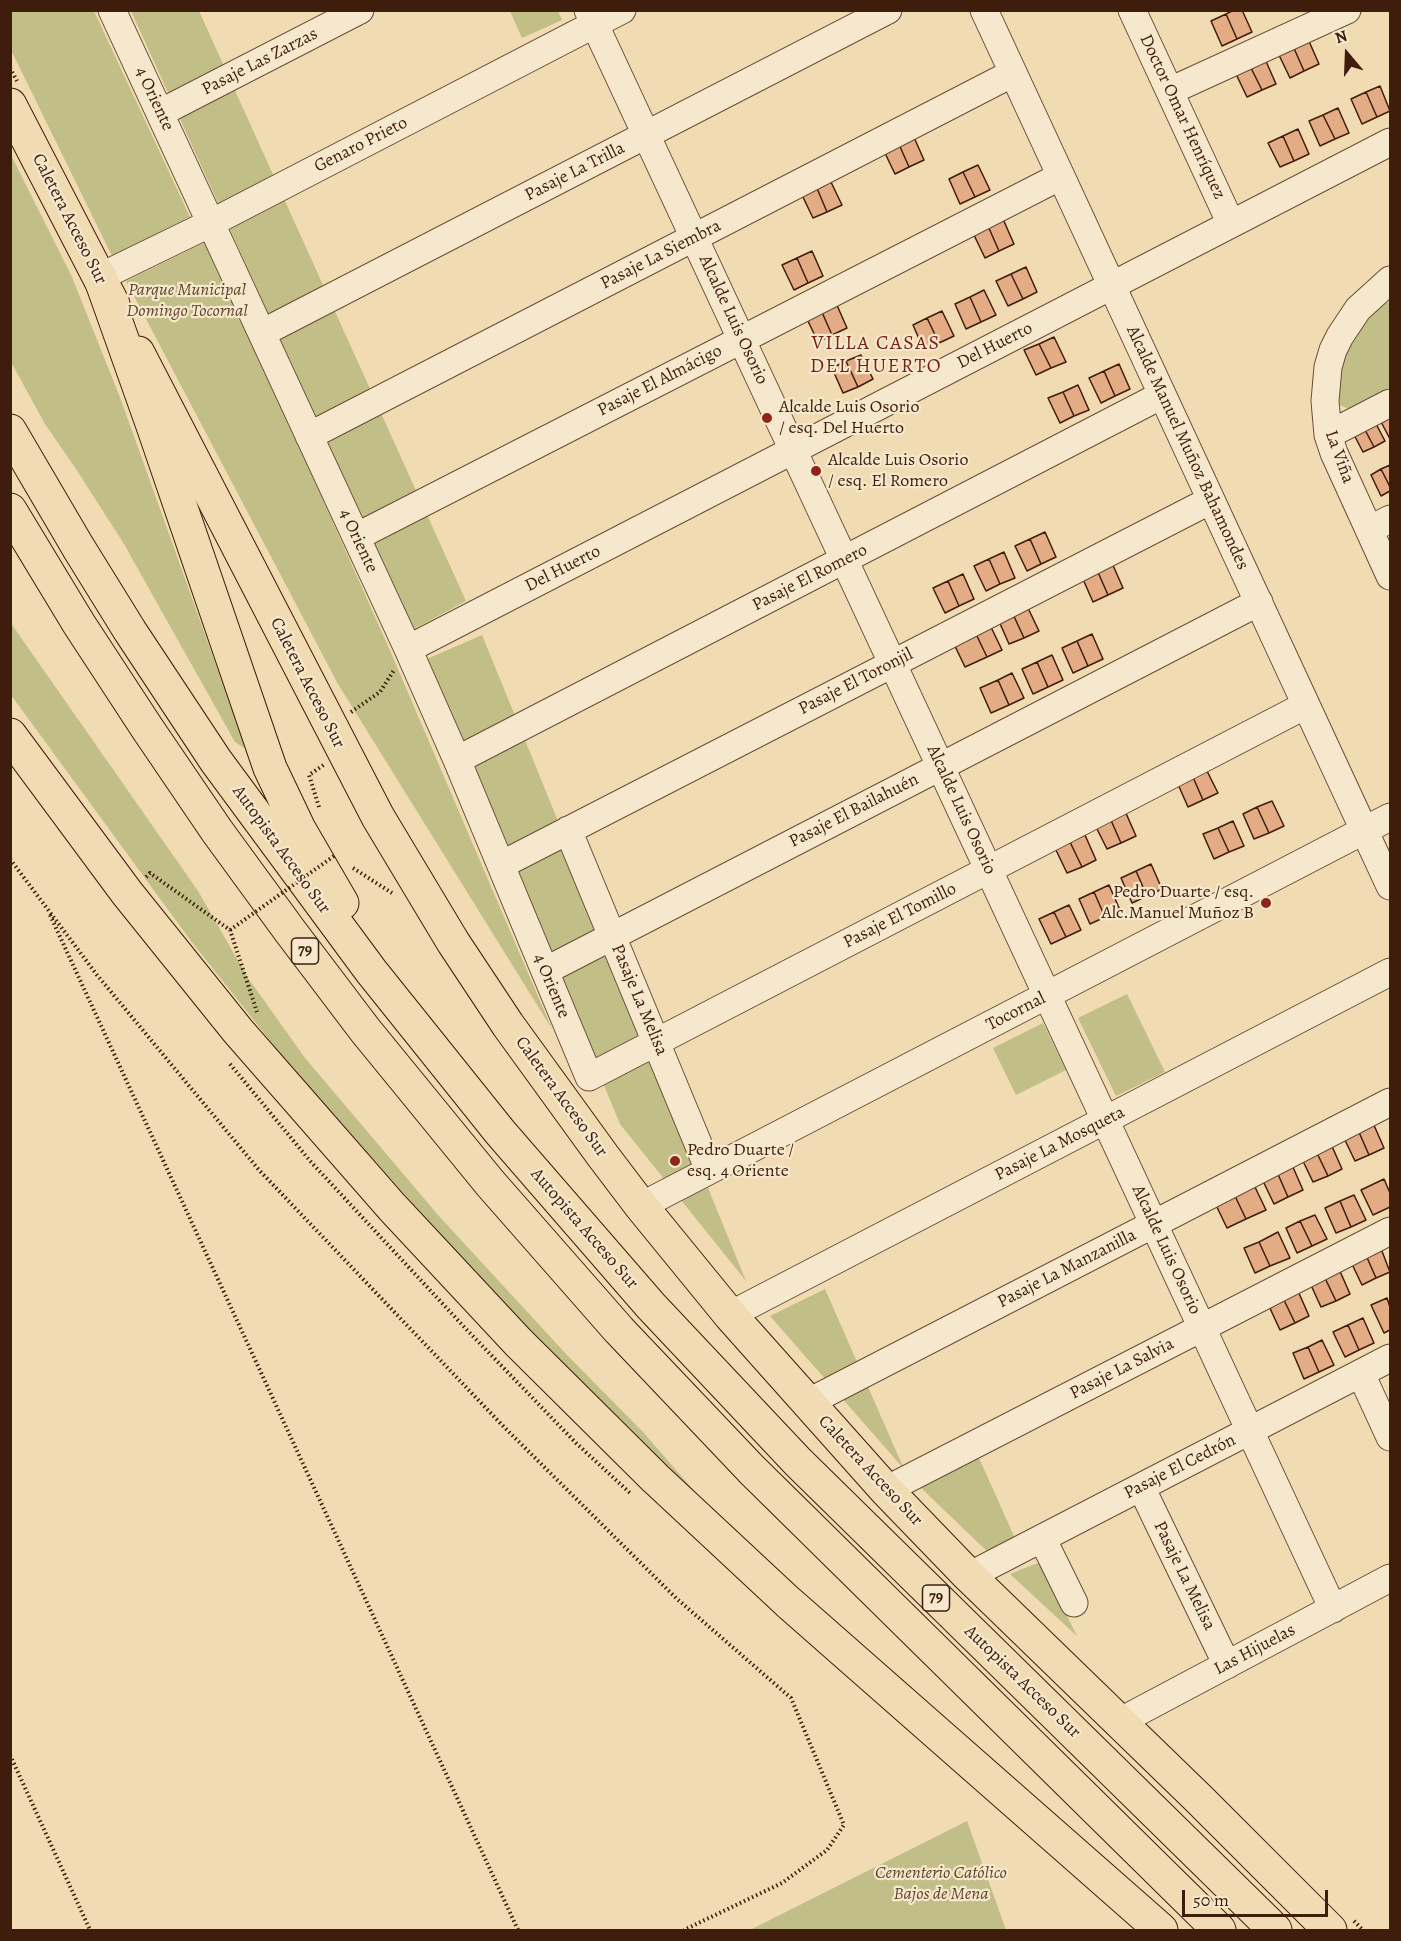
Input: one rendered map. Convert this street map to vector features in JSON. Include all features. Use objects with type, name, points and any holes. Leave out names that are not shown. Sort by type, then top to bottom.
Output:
[{"type":"main road","name":"Caletera Acceso Sur","points":[[10,105],[378,817],[453,942],[559,1097],[641,1206],[730,1316],[886,1490],[969,1576],[1330,1930]]},
{"type":"main road","points":[[100,277],[270,768],[316,859],[428,1043]]},
{"type":"main road","name":"Autopista Acceso Sur","points":[[10,431],[78,547],[184,714],[316,899],[428,1043],[575,1220],[730,1391],[868,1532],[1275,1930]]},
{"type":"main road","name":"79","points":[[10,510],[80,624],[210,821],[290,931],[427,1107],[548,1250],[685,1401],[752,1470],[1219,1930]]},
{"type":"main road","points":[[10,535],[80,624]]},
{"type":"main road","points":[[10,735],[127,893],[238,1031],[392,1207],[510,1334],[655,1478],[780,1594],[1161,1930]]},
{"type":"street","name":"Pasaje Las Zarzas","points":[[160,113],[360,10]]},
{"type":"street","name":"Genaro Prieto","points":[[100,277],[211,223],[592,17],[622,10]]},
{"type":"street","name":"Pasaje La Trilla","points":[[262,333],[888,10]]},
{"type":"street","name":"Alcalde Manuel Muñoz Bahamondes","points":[[984,10],[1390,886]]},
{"type":"street","name":"Doctor Omar Henríquez","points":[[1132,10],[1231,225]]},
{"type":"street","points":[[1170,91],[1347,10]]},
{"type":"street","name":"4 Oriente","points":[[114,11],[408,650],[457,760],[589,1077]]},
{"type":"street","name":"Alcalde Luis Osorio","points":[[592,17],[1333,1609]]},
{"type":"street","name":"Pasaje La Siembra","points":[[309,436],[1013,73]]},
{"type":"street","name":"Del Huerto","points":[[408,650],[1390,142]]},
{"type":"street","name":"Pasaje El Almácigo","points":[[356,537],[1061,176]]},
{"type":"street","name":"La Viña","points":[[1390,280],[1358,309],[1340,336],[1333,350],[1325,392],[1328,435],[1337,462],[1380,524],[1390,576]]},
{"type":"street","name":"Pasaje El Romero","points":[[457,760],[1162,395]]},
{"type":"street","points":[[1328,435],[1390,403]]},
{"type":"street","name":"Pasaje El Toronjil","points":[[501,865],[1211,500]]},
{"type":"street","name":"Pasaje El Bailahuén","points":[[545,971],[1259,602]]},
{"type":"street","name":"Pasaje El Tomillo","points":[[589,1077],[1306,705]]},
{"type":"street","name":"Tocornal","points":[[641,1206],[1390,818]]},
{"type":"street","name":"Pasaje La Melisa","points":[[568,830],[710,1170]]},
{"type":"street","name":"Pasaje La Mosqueta","points":[[730,1316],[1390,972]]},
{"type":"street","name":"Pasaje La Manzanilla","points":[[807,1403],[1390,1101]]},
{"type":"street","name":"Pasaje La Salvia","points":[[886,1490],[1390,1231]]},
{"type":"street","name":"Pasaje El Cedrón","points":[[969,1576],[1390,1358]]},
{"type":"street","points":[[1360,1374],[1390,1437]]},
{"type":"street","name":"Pasaje La Melisa","points":[[1141,1487],[1227,1665]]},
{"type":"street","points":[[1042,1538],[1074,1603]]},
{"type":"street","name":"Las Hijuelas","points":[[1119,1722],[1390,1578]]},
{"type":"path","points":[[330,727],[380,692],[408,650]]},
{"type":"path","points":[[230,930],[334,856]]},
{"type":"path","points":[[10,859],[97,975],[259,1170],[504,1427],[676,1598],[791,1698],[844,1825],[827,1850],[782,1883],[684,1930]]},
{"type":"path","points":[[344,862],[394,894]]},
{"type":"path","points":[[155,876],[230,930],[255,1006]]},
{"type":"path","points":[[47,908],[518,1930]]},
{"type":"path","points":[[10,1755],[90,1930]]},
{"type":"green space","name":"Parque Municipal Domingo Tocornal","points":[[10,11],[94,11],[190,217],[112,256],[11,50]]},
{"type":"green space","points":[[131,11],[199,11],[466,601],[412,630]]},
{"type":"green space","points":[[510,11],[558,11],[562,20],[522,38]]},
{"type":"green space","points":[[11,155],[72,277],[121,400],[246,749],[235,742],[124,544],[45,424],[11,362]]},
{"type":"green space","name":"Parque Municipal Domingo Tocornal","points":[[208,241],[391,653],[552,1029],[338,684],[126,281]]},
{"type":"green space","points":[[1390,301],[1390,387],[1351,410],[1340,405],[1338,384],[1346,353],[1365,323],[1380,307]]},
{"type":"green space","points":[[10,622],[198,891],[248,978],[305,1058],[438,1215],[566,1354],[643,1432],[736,1539],[498,1299],[286,1061],[191,941],[11,695]]},
{"type":"green space","points":[[482,635],[746,1281],[620,1124],[427,659]]},
{"type":"green space","points":[[1127,994],[1165,1072],[1116,1096],[1078,1018]]},
{"type":"green space","points":[[1043,1023],[1066,1070],[1016,1095],[993,1048]]},
{"type":"green space","points":[[825,1289],[904,1469],[770,1316]]},
{"type":"green space","points":[[979,1458],[1018,1545],[993,1557],[919,1486]]},
{"type":"green space","points":[[1040,1562],[1077,1636],[1010,1574]]},
{"type":"green space","name":"Cementerio Católico Bajos de Mena","points":[[967,1821],[1006,1930],[750,1930]]},
{"type":"building","points":[[1234,10],[1242,10],[1252,32],[1237,39],[1226,14]]},
{"type":"building","points":[[1226,14],[1237,39],[1222,46],[1211,21]]},
{"type":"building","points":[[1308,39],[1319,64],[1304,71],[1293,46]]},
{"type":"building","points":[[1293,46],[1304,71],[1290,78],[1278,53]]},
{"type":"building","points":[[1265,59],[1276,84],[1262,90],[1250,66]]},
{"type":"building","points":[[1250,66],[1262,90],[1247,97],[1235,72]]},
{"type":"building","points":[[1380,86],[1390,111],[1377,117],[1366,92]]},
{"type":"building","points":[[1366,92],[1377,117],[1362,124],[1351,99]]},
{"type":"building","points":[[1338,108],[1349,133],[1335,139],[1323,115]]},
{"type":"building","points":[[1323,115],[1335,139],[1320,146],[1309,121]]},
{"type":"building","points":[[1298,129],[1309,154],[1294,161],[1283,136]]},
{"type":"building","points":[[913,135],[924,160],[909,167],[898,142]]},
{"type":"building","points":[[1283,136],[1294,161],[1280,167],[1268,143]]},
{"type":"building","points":[[898,142],[909,167],[895,174],[883,149]]},
{"type":"building","points":[[978,165],[990,190],[975,197],[963,172]]},
{"type":"building","points":[[963,172],[975,197],[960,204],[949,179]]},
{"type":"building","points":[[830,180],[842,205],[827,212],[816,186]]},
{"type":"building","points":[[816,186],[827,212],[813,218],[801,193]]},
{"type":"building","points":[[1003,219],[1014,244],[999,251],[988,226]]},
{"type":"building","points":[[988,226],[999,251],[985,258],[973,233]]},
{"type":"building","points":[[812,251],[823,276],[808,283],[797,258]]},
{"type":"building","points":[[797,258],[808,283],[794,290],[782,265]]},
{"type":"building","points":[[1026,267],[1037,292],[1023,299],[1011,274]]},
{"type":"building","points":[[1011,274],[1023,299],[1008,306],[996,281]]},
{"type":"building","points":[[984,290],[996,315],[981,322],[970,297]]},
{"type":"building","points":[[970,297],[981,322],[966,329],[955,304]]},
{"type":"building","points":[[836,303],[847,328],[832,335],[821,310]]},
{"type":"building","points":[[821,310],[832,335],[818,342],[806,317]]},
{"type":"building","points":[[942,311],[954,336],[939,343],[927,318]]},
{"type":"building","points":[[927,318],[939,343],[924,350],[913,325]]},
{"type":"building","points":[[1054,337],[1066,362],[1051,368],[1039,344]]},
{"type":"building","points":[[1039,344],[1051,368],[1036,375],[1024,350]]},
{"type":"building","points":[[861,355],[873,379],[858,387],[846,361]]},
{"type":"building","points":[[846,361],[858,387],[843,393],[832,368]]},
{"type":"building","points":[[1119,364],[1130,389],[1115,396],[1104,371]]},
{"type":"building","points":[[1104,371],[1115,396],[1101,403],[1089,378]]},
{"type":"building","points":[[1078,385],[1089,410],[1074,416],[1063,392]]},
{"type":"building","points":[[1063,392],[1074,416],[1060,423],[1048,398]]},
{"type":"building","points":[[1390,412],[1390,439],[1379,418]]},
{"type":"building","points":[[1374,420],[1385,441],[1374,447],[1363,426]]},
{"type":"building","points":[[1363,426],[1374,447],[1363,452],[1352,431]]},
{"type":"building","points":[[1390,465],[1390,487],[1381,469]]},
{"type":"building","points":[[1381,469],[1390,491],[1381,496],[1371,475]]},
{"type":"building","points":[[1045,532],[1056,557],[1041,564],[1030,539]]},
{"type":"building","points":[[1030,539],[1041,564],[1027,571],[1015,546]]},
{"type":"building","points":[[1004,552],[1015,578],[1000,584],[989,559]]},
{"type":"building","points":[[989,559],[1000,584],[986,591],[974,566]]},
{"type":"building","points":[[1112,563],[1123,588],[1108,595],[1097,570]]},
{"type":"building","points":[[1097,570],[1108,595],[1093,602],[1082,577]]},
{"type":"building","points":[[963,574],[974,599],[959,606],[948,581]]},
{"type":"building","points":[[948,581],[959,606],[945,613],[933,588]]},
{"type":"building","points":[[1027,606],[1039,631],[1024,638],[1012,612]]},
{"type":"building","points":[[1012,612],[1024,638],[1009,644],[998,619]]},
{"type":"building","points":[[990,625],[1002,650],[987,657],[975,632]]},
{"type":"building","points":[[975,632],[987,657],[965,667],[953,642]]},
{"type":"building","points":[[1092,634],[1103,659],[1088,666],[1077,641]]},
{"type":"building","points":[[1077,641],[1088,666],[1073,673],[1062,648]]},
{"type":"building","points":[[1052,655],[1063,680],[1048,687],[1037,662]]},
{"type":"building","points":[[1037,662],[1048,687],[1033,694],[1022,669]]},
{"type":"building","points":[[1012,673],[1024,698],[1009,705],[998,680]]},
{"type":"building","points":[[998,680],[1009,705],[991,713],[980,688]]},
{"type":"building","points":[[1206,769],[1218,793],[1203,800],[1192,775]]},
{"type":"building","points":[[1192,775],[1203,800],[1188,807],[1177,782]]},
{"type":"building","points":[[1272,801],[1284,826],[1269,833],[1257,807]]},
{"type":"building","points":[[1257,807],[1269,833],[1254,839],[1243,814]]},
{"type":"building","points":[[1125,811],[1136,836],[1121,843],[1110,818]]},
{"type":"building","points":[[1110,818],[1121,843],[1107,849],[1095,825]]},
{"type":"building","points":[[1233,821],[1244,846],[1229,852],[1218,828]]},
{"type":"building","points":[[1218,828],[1229,852],[1214,859],[1203,834]]},
{"type":"building","points":[[1085,835],[1096,860],[1082,867],[1070,842]]},
{"type":"building","points":[[1070,842],[1082,867],[1067,873],[1055,848]]},
{"type":"building","points":[[1151,864],[1162,889],[1147,896],[1136,871]]},
{"type":"building","points":[[1136,871],[1147,896],[1132,903],[1121,878]]},
{"type":"building","points":[[1109,885],[1120,910],[1105,917],[1094,892]]},
{"type":"building","points":[[1094,892],[1105,917],[1090,924],[1079,899]]},
{"type":"building","points":[[1069,905],[1081,930],[1066,937],[1054,912]]},
{"type":"building","points":[[1054,912],[1066,937],[1051,944],[1039,919]]},
{"type":"building","points":[[1373,1123],[1384,1148],[1369,1155],[1358,1130]]},
{"type":"building","points":[[1358,1130],[1369,1155],[1355,1161],[1343,1136]]},
{"type":"building","points":[[1331,1144],[1342,1169],[1328,1176],[1316,1151]]},
{"type":"building","points":[[1316,1151],[1328,1176],[1313,1182],[1301,1157]]},
{"type":"building","points":[[1292,1165],[1303,1190],[1288,1197],[1277,1172]]},
{"type":"building","points":[[1277,1172],[1288,1197],[1274,1204],[1262,1179]]},
{"type":"building","points":[[1384,1179],[1390,1193],[1390,1207],[1373,1215],[1361,1190]]},
{"type":"building","points":[[1254,1185],[1266,1210],[1246,1219],[1234,1194]]},
{"type":"building","points":[[1234,1194],[1246,1219],[1227,1228],[1215,1203]]},
{"type":"building","points":[[1354,1195],[1366,1220],[1351,1227],[1340,1201]]},
{"type":"building","points":[[1340,1201],[1351,1227],[1336,1233],[1325,1208]]},
{"type":"building","points":[[1315,1215],[1327,1239],[1312,1246],[1300,1221]]},
{"type":"building","points":[[1300,1221],[1312,1246],[1297,1253],[1286,1228]]},
{"type":"building","points":[[1278,1232],[1290,1258],[1270,1266],[1259,1242]]},
{"type":"building","points":[[1259,1242],[1270,1266],[1255,1273],[1244,1248]]},
{"type":"building","points":[[1380,1246],[1390,1272],[1376,1278],[1365,1253]]},
{"type":"building","points":[[1365,1253],[1376,1278],[1362,1285],[1350,1260]]},
{"type":"building","points":[[1339,1269],[1350,1294],[1336,1301],[1324,1276]]},
{"type":"building","points":[[1324,1276],[1336,1301],[1321,1307],[1310,1283]]},
{"type":"building","points":[[1298,1291],[1309,1316],[1295,1323],[1283,1298]]},
{"type":"building","points":[[1283,1298],[1295,1323],[1280,1330],[1268,1304]]},
{"type":"building","points":[[1387,1298],[1390,1307],[1390,1330],[1384,1333],[1371,1305]]},
{"type":"building","points":[[1363,1318],[1374,1343],[1359,1350],[1348,1325]]},
{"type":"building","points":[[1348,1325],[1359,1350],[1345,1357],[1333,1332]]},
{"type":"building","points":[[1322,1340],[1334,1365],[1319,1372],[1308,1347]]},
{"type":"building","points":[[1308,1347],[1319,1372],[1304,1379],[1293,1353]]},
{"type":"place","name":"Alcalde Luis Osorio / esq. Del Huerto","points":[[767,418]]},
{"type":"place","name":"Alcalde Luis Osorio / esq. El Romero","points":[[816,471]]},
{"type":"place","name":"Pedro Duarte / esq. Alc.Manuel Muñoz B","points":[[1266,903]]},
{"type":"place","name":"Pedro Duarte / esq. 4 Oriente","points":[[675,1161]]},
{"type":"district","name":"VILLA CASAS DEL HUERTO","points":[[876,356]]}]
